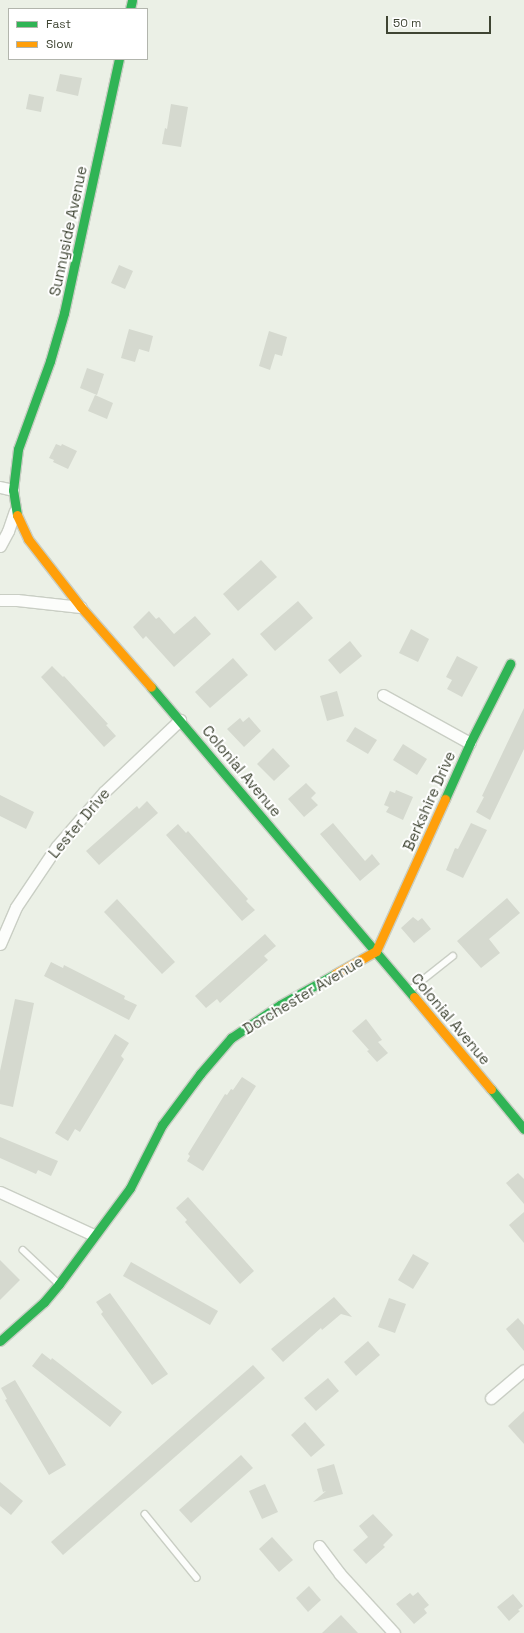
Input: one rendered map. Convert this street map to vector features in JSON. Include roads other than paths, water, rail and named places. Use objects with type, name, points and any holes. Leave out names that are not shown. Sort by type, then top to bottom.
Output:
[{"type":"street","name":"Sunnyside Avenue","points":[[33,406],[50,361],[64,313],[119,60]]},
{"type":"street","name":"Colonial Avenue","points":[[33,406],[18,449],[13,490],[15,511],[28,539],[81,607],[180,720],[376,951],[524,1129]]},
{"type":"street","points":[[0,487],[13,490]]},
{"type":"street","points":[[0,546],[8,531],[15,511]]},
{"type":"street","points":[[0,600],[17,600],[81,607]]},
{"type":"street","name":"Berkshire Drive","points":[[376,951],[470,743],[510,664]]},
{"type":"street","points":[[382,695],[470,743]]},
{"type":"street","name":"Lester Drive","points":[[0,944],[16,907],[58,846],[104,792],[180,720]]},
{"type":"street","name":"Dorchester Avenue","points":[[0,1341],[44,1302],[59,1284],[130,1188],[162,1125],[200,1074],[231,1038],[280,1005],[376,951]]},
{"type":"street","points":[[0,1192],[94,1235]]},
{"type":"street","points":[[491,1398],[524,1370]]},
{"type":"street","points":[[319,1546],[340,1574],[394,1633]]},
{"type":"lane","points":[[409,991],[453,956]]},
{"type":"lane","points":[[23,1250],[59,1284]]},
{"type":"lane","points":[[145,1514],[197,1578]]}]
